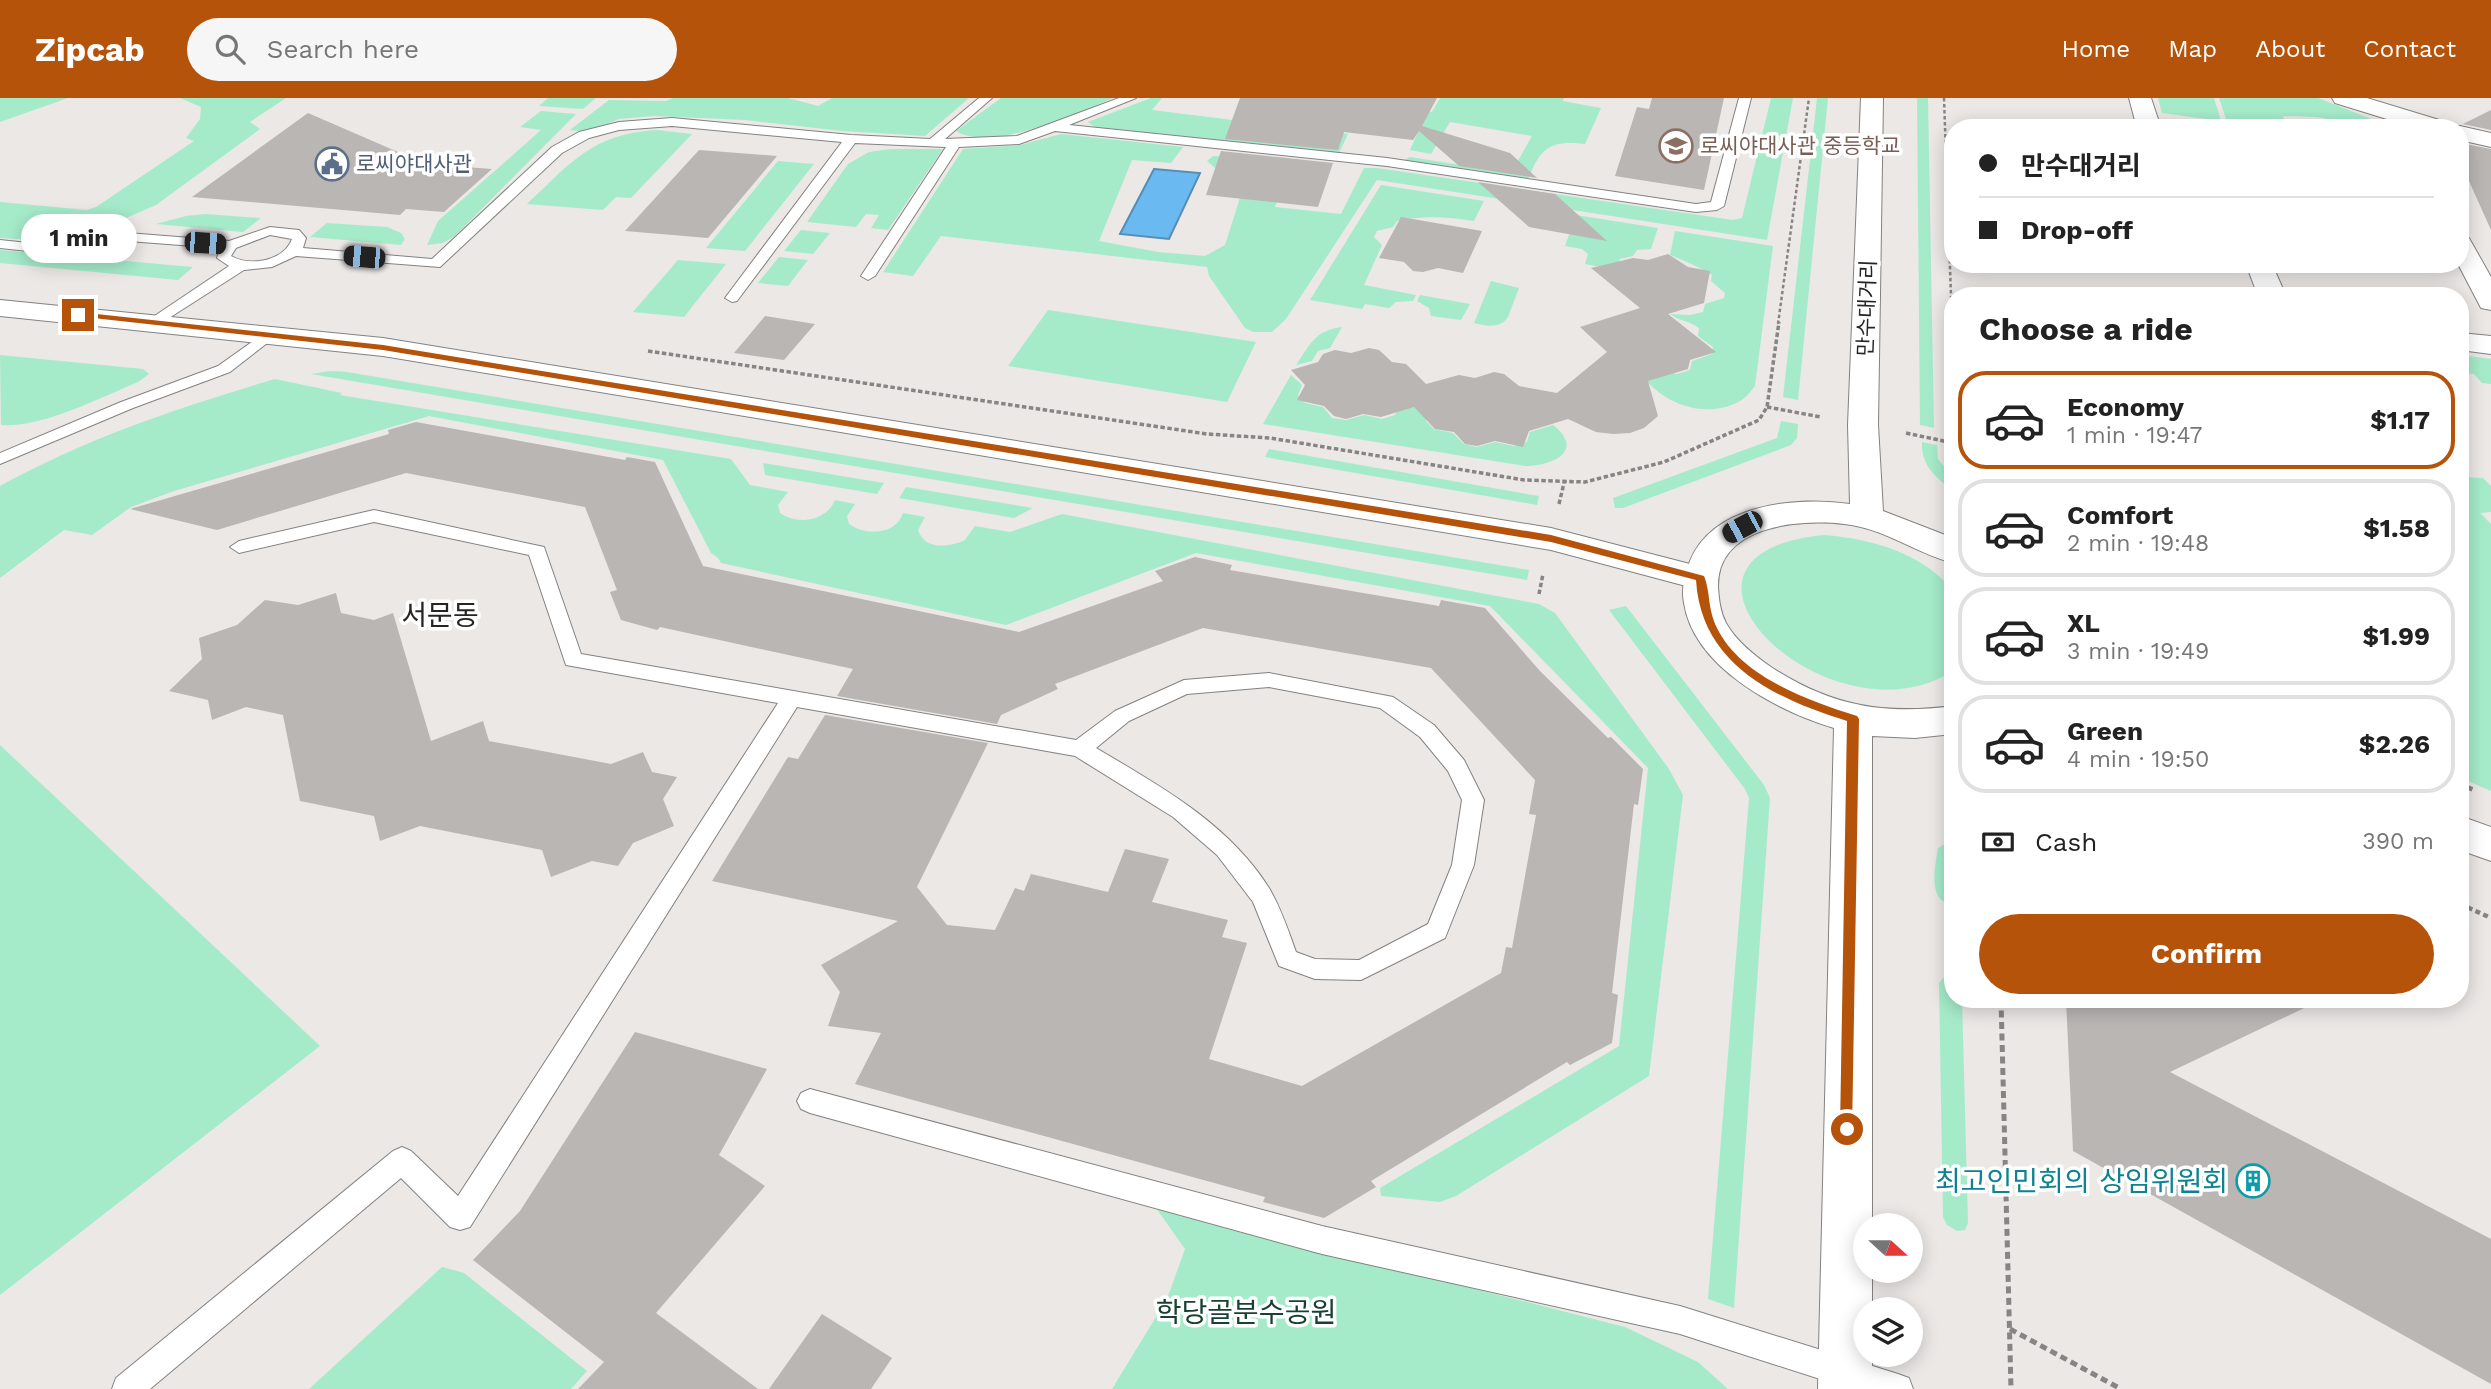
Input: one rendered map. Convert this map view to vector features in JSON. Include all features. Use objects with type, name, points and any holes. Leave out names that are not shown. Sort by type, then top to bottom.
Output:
[{"type":"street","name":"만수대거리","points":[[1867,517],[1863,425],[1872,98]]},
{"type":"street","points":[[2140,98],[2146,119]]},
{"type":"street","points":[[2343,98],[2402,119]]},
{"type":"street","points":[[2374,108],[2399,98]]},
{"type":"street","points":[[2469,135],[2491,140]]},
{"type":"street","points":[[2469,261],[2491,302]]},
{"type":"street","points":[[0,307],[396,349],[1551,539],[1701,578]]},
{"type":"street","points":[[2469,342],[2491,345]]},
{"type":"street","points":[[1944,547],[1914,532],[1867,517],[1802,512],[1756,520],[1729,534],[1710,554],[1701,578],[1703,605],[1714,633],[1737,661],[1769,685],[1809,705],[1853,719],[1904,725],[1944,721]]},
{"type":"street","points":[[1845,1380],[1853,719]]},
{"type":"street","points":[[2469,836],[2491,845]]},
{"type":"lane","points":[[293,251],[299,238],[294,233],[256,233],[231,245],[224,258],[229,263],[240,265],[268,262],[293,251],[435,264],[557,150],[584,135],[619,126],[672,122],[851,139],[933,143],[1018,140],[1130,98]]},
{"type":"lane","points":[[1057,127],[1387,162],[1696,208],[1717,206],[1745,98]]},
{"type":"lane","points":[[933,143],[983,99]]},
{"type":"lane","points":[[732,298],[851,139]]},
{"type":"lane","points":[[868,276],[955,143]]},
{"type":"lane","points":[[0,244],[47,249],[102,235],[231,245]]},
{"type":"lane","points":[[155,322],[240,265]]},
{"type":"lane","points":[[0,459],[127,405],[224,369],[270,334]]},
{"type":"lane","points":[[239,547],[374,516],[537,551],[573,660],[1080,749],[1139,783],[1199,825],[1236,859],[1262,897],[1287,960],[1315,969],[1362,970],[1437,932],[1463,865],[1473,800],[1455,766],[1427,730],[1386,702],[1269,680],[1184,687],[1122,716],[1080,749]]},
{"type":"lane","points":[[127,1389],[402,1160],[460,1217],[792,698]]},
{"type":"lane","points":[[810,1101],[1322,1240],[1680,1320],[1845,1380],[1898,1389]]},
{"type":"path","points":[[647,351],[1207,434],[1270,438],[1524,480],[1585,482],[1664,462],[1759,419],[1767,407],[1809,98]]},
{"type":"path","points":[[1944,98],[1945,119]]},
{"type":"path","points":[[2469,908],[2491,918]]},
{"type":"path","points":[[2001,1008],[2011,1389]]},
{"type":"path","points":[[2009,1328],[2121,1389]]},
{"type":"green space","points":[[0,98],[68,98],[0,122]]},
{"type":"green space","points":[[180,98],[286,98],[250,122],[260,129],[156,205],[117,222],[55,241],[0,238],[0,202],[87,210],[96,207],[194,141],[186,138],[200,119],[201,107]]},
{"type":"green space","points":[[548,98],[596,98],[583,109],[539,106]]},
{"type":"green space","points":[[673,98],[788,98],[818,106],[832,98],[969,98],[925,136],[843,131],[745,120],[654,116],[619,119],[587,132],[570,130],[609,100],[666,101]]},
{"type":"green space","points":[[1001,98],[1113,98],[1057,121],[1012,134],[971,137],[956,131]]},
{"type":"green space","points":[[1151,98],[1162,98],[1152,110],[1348,134],[1339,153],[1095,127],[1088,122]]},
{"type":"green space","points":[[1440,98],[1564,98],[1563,101],[1601,108],[1585,144],[1563,143],[1548,148],[1537,160],[1528,180],[1404,160],[1410,157],[1511,173],[1532,136],[1450,122],[1431,154],[1410,150],[1427,111],[1432,112]]},
{"type":"green space","points":[[1771,98],[1793,98],[1767,240],[1377,180],[1286,319],[1272,332],[1253,332],[1245,328],[1209,276],[1207,267],[941,236],[913,276],[883,272],[963,149],[1020,145],[1061,134],[1183,147],[1171,163],[1132,160],[1099,241],[1158,252],[1205,256],[1225,245],[1245,182],[1216,169],[1207,161],[1213,156],[1269,159],[1287,173],[1275,207],[1341,214],[1364,168],[1377,168],[1733,220],[1742,218]]},
{"type":"green space","points":[[1817,98],[1828,98],[1798,400],[1783,397]]},
{"type":"green space","points":[[1917,98],[1928,98],[1934,428],[1920,425]]},
{"type":"green space","points":[[2158,98],[2214,98],[2220,119],[2206,119],[2162,113]]},
{"type":"green space","points":[[2219,98],[2318,98],[2370,119],[2283,116],[2284,119],[2226,119]]},
{"type":"green space","points":[[541,111],[576,114],[455,236],[443,243],[427,245],[438,221],[541,130],[520,127]]},
{"type":"green space","points":[[657,130],[692,134],[631,198],[616,197],[603,210],[527,204],[571,163],[599,144],[616,137]]},
{"type":"green space","points":[[890,149],[943,149],[888,230],[871,228],[879,215],[866,214],[856,227],[807,222],[848,164],[869,152]]},
{"type":"green space","points":[[778,161],[814,164],[745,251],[706,248]]},
{"type":"green space","points":[[1381,185],[1484,201],[1474,221],[1416,218],[1397,221],[1393,227],[1377,231],[1374,237],[1382,245],[1364,285],[1416,295],[1413,301],[1396,302],[1389,308],[1365,304],[1362,309],[1310,300]]},
{"type":"green space","points":[[205,214],[261,218],[243,232],[156,224]]},
{"type":"green space","points":[[1576,215],[1658,228],[1651,249],[1637,250],[1633,256],[1620,259],[1618,265],[1607,268],[1585,264],[1588,254],[1582,249],[1565,246]]},
{"type":"green space","points":[[327,223],[387,227],[401,233],[405,239],[401,245],[310,237]]},
{"type":"green space","points":[[801,230],[830,233],[813,254],[784,251]]},
{"type":"green space","points":[[1675,231],[1773,246],[1755,386],[1742,400],[1727,407],[1700,409],[1686,406],[1662,394],[1643,376],[1659,370],[1677,374],[1690,370],[1692,361],[1712,354],[1713,347],[1698,336],[1699,328],[1670,314],[1690,315],[1703,312],[1705,304],[1724,298],[1725,293],[1711,281],[1712,275],[1670,255]]},
{"type":"green space","points":[[0,250],[193,267],[178,280],[0,263]]},
{"type":"green space","points":[[779,257],[808,260],[788,286],[758,283]]},
{"type":"green space","points":[[678,260],[726,264],[684,317],[633,312]]},
{"type":"green space","points":[[1491,281],[1519,288],[1508,317],[1497,325],[1474,323]]},
{"type":"green space","points":[[1420,295],[1470,304],[1461,320],[1431,316],[1429,308],[1417,301]]},
{"type":"green space","points":[[1048,310],[1256,342],[1227,402],[1008,366]]},
{"type":"green space","points":[[1342,327],[1330,348],[1318,351],[1312,361],[1296,365],[1319,335]]},
{"type":"green space","points":[[0,355],[143,369],[149,374],[138,382],[53,417],[17,425],[1,425]]},
{"type":"green space","points":[[2469,356],[2491,359],[2491,384],[2482,383],[2474,374],[2469,374]]},
{"type":"green space","points":[[330,371],[1529,570],[1527,580],[311,374]]},
{"type":"green space","points":[[1291,375],[1302,385],[1298,395],[1305,403],[1323,407],[1332,418],[1346,420],[1364,415],[1382,419],[1395,415],[1400,405],[1420,400],[1430,410],[1426,421],[1434,429],[1453,433],[1464,444],[1477,447],[1495,442],[1514,446],[1527,442],[1530,432],[1553,425],[1562,434],[1566,449],[1554,460],[1525,466],[1263,424]]},
{"type":"green space","points":[[275,379],[342,393],[340,395],[731,459],[750,485],[788,492],[778,505],[780,513],[787,517],[802,520],[818,517],[831,507],[835,500],[855,504],[847,516],[849,524],[872,532],[894,526],[903,513],[925,517],[918,530],[921,537],[932,544],[952,544],[965,540],[975,526],[1010,532],[1062,514],[1539,604],[1555,613],[1669,769],[1683,795],[1649,1076],[1456,1196],[1440,1202],[1381,1196],[1380,1188],[1619,1046],[1648,768],[1490,606],[1196,553],[1006,625],[721,563],[711,553],[663,460],[429,416],[174,491],[131,507],[92,535],[64,530],[0,578],[0,486],[100,438]]},
{"type":"green space","points":[[1781,421],[1798,424],[1797,438],[1791,445],[1623,508],[1615,508],[1613,498],[1777,438]]},
{"type":"green space","points":[[1922,442],[1937,445],[1938,459],[1944,466],[1944,484],[1927,464]]},
{"type":"green space","points":[[1269,449],[1539,496],[1537,505],[1265,457]]},
{"type":"green space","points":[[763,463],[884,483],[877,494],[765,475]]},
{"type":"green space","points":[[2469,477],[2483,478],[2491,486],[2491,512],[2480,513],[2491,524],[2491,791],[2469,781]]},
{"type":"green space","points":[[906,487],[1033,508],[1014,518],[899,498]]},
{"type":"green space","points":[[1824,535],[1877,544],[1926,566],[1944,581],[1944,674],[1904,689],[1853,686],[1806,668],[1768,640],[1746,607],[1744,575],[1768,550]]},
{"type":"green space","points":[[1626,606],[1764,785],[1770,798],[1734,1308],[1708,1299],[1749,798],[1745,789],[1609,610]]},
{"type":"green space","points":[[0,745],[320,1046],[0,1295]]},
{"type":"green space","points":[[1944,844],[1944,901],[1939,898],[1935,883],[1938,848]]},
{"type":"green space","points":[[1943,978],[1944,1008],[1962,1008],[1968,1223],[1965,1230],[1957,1231],[1947,1225],[1943,1217],[1939,983]]},
{"type":"green space","name":"학당골분수공원","points":[[1156,1208],[1625,1327],[1698,1362],[1728,1389],[1112,1389],[1167,1299],[1185,1249]]},
{"type":"green space","points":[[442,1267],[464,1273],[587,1371],[571,1389],[309,1389]]},
{"type":"water","points":[[1154,169],[1200,173],[1169,239],[1120,234]]},
{"type":"building","points":[[1240,98],[1437,98],[1422,126],[1510,153],[1537,178],[1459,166],[1419,131],[1413,140],[1344,132],[1338,150],[1225,139]]},
{"type":"building","name":"로씨야대사관 중등학교","points":[[1652,98],[1724,98],[1704,190],[1615,176],[1637,107],[1649,109]]},
{"type":"building","points":[[2491,110],[2491,130],[2469,125],[2469,121]]},
{"type":"building","name":"로씨야대사관","points":[[308,113],[398,152],[400,162],[492,169],[444,212],[406,209],[400,215],[192,197]]},
{"type":"building","points":[[2469,145],[2491,149],[2491,230],[2469,181]]},
{"type":"building","points":[[699,150],[777,156],[708,238],[625,231]]},
{"type":"building","points":[[1221,151],[1333,163],[1318,207],[1206,195]]},
{"type":"building","points":[[1478,182],[1555,194],[1607,241],[1529,227]]},
{"type":"building","points":[[1401,217],[1482,231],[1463,273],[1438,268],[1423,272],[1413,271],[1404,262],[1379,258]]},
{"type":"building","points":[[1668,254],[1688,267],[1710,271],[1704,303],[1668,314],[1716,352],[1690,360],[1688,369],[1648,381],[1658,416],[1644,428],[1630,433],[1596,432],[1568,419],[1529,431],[1523,447],[1495,441],[1477,446],[1465,444],[1454,432],[1435,429],[1414,407],[1381,417],[1363,414],[1346,419],[1334,416],[1324,406],[1297,400],[1305,385],[1291,370],[1318,362],[1323,354],[1335,350],[1351,353],[1369,348],[1379,350],[1392,362],[1406,364],[1426,384],[1459,375],[1475,378],[1494,372],[1504,374],[1519,386],[1557,393],[1607,352],[1580,327],[1640,308],[1591,268],[1633,258],[1648,260]]},
{"type":"building","points":[[765,316],[815,324],[784,360],[734,353]]},
{"type":"building","points":[[416,422],[625,460],[627,457],[655,462],[703,566],[1019,632],[1163,581],[1155,571],[1195,557],[1232,565],[1230,570],[1439,606],[1441,600],[1485,608],[1540,671],[1643,769],[1638,805],[1634,804],[1612,993],[1618,995],[1612,1043],[1570,1065],[1567,1062],[1371,1181],[1376,1187],[1324,1218],[1263,1202],[1265,1197],[855,1084],[881,1033],[828,1026],[840,992],[821,965],[898,921],[712,881],[788,757],[798,759],[825,715],[988,743],[917,887],[947,925],[995,930],[1015,888],[1024,891],[1031,874],[1108,892],[1125,849],[1169,859],[1152,902],[1228,920],[1222,937],[1247,943],[1209,1059],[1302,1086],[1501,973],[1506,947],[1512,948],[1536,815],[1529,814],[1535,780],[1431,668],[1203,628],[1055,684],[1058,689],[1001,715],[997,724],[837,696],[853,669],[660,627],[657,630],[621,620],[610,592],[617,590],[585,507],[406,473],[217,530],[130,509],[389,434],[388,430]]},
{"type":"building","points":[[336,593],[341,613],[374,620],[393,613],[431,741],[483,721],[489,741],[611,764],[643,752],[652,772],[677,777],[663,799],[674,826],[633,843],[618,866],[592,861],[551,877],[542,850],[420,826],[380,841],[374,816],[300,801],[283,715],[246,707],[212,720],[208,700],[169,691],[202,659],[199,638],[237,625],[265,600],[298,605]]},
{"type":"building","name":"최고인민회의 상임위원회","points":[[2066,1008],[2304,1008],[2170,1072],[2491,1239],[2491,1384],[2073,1151]]},
{"type":"building","points":[[635,1032],[767,1069],[719,1155],[765,1186],[656,1313],[758,1389],[578,1389],[604,1362],[473,1260],[520,1211]]},
{"type":"building","points":[[822,1314],[892,1358],[871,1389],[769,1389]]},
{"type":"place","name":"로씨야대사관 중등학교","points":[[1676,146]]},
{"type":"place","name":"로씨야대사관","points":[[332,164]]},
{"type":"place","name":"최고인민회의 상임위원회","points":[[2253,1181]]},
{"type":"district","name":"서문동","points":[[440,615]]},
{"type":"route","points":[[78,315],[383,347],[1551,539],[1701,578],[1703,605],[1714,633],[1737,661],[1769,685],[1809,705],[1853,719],[1847,1129]]}]
